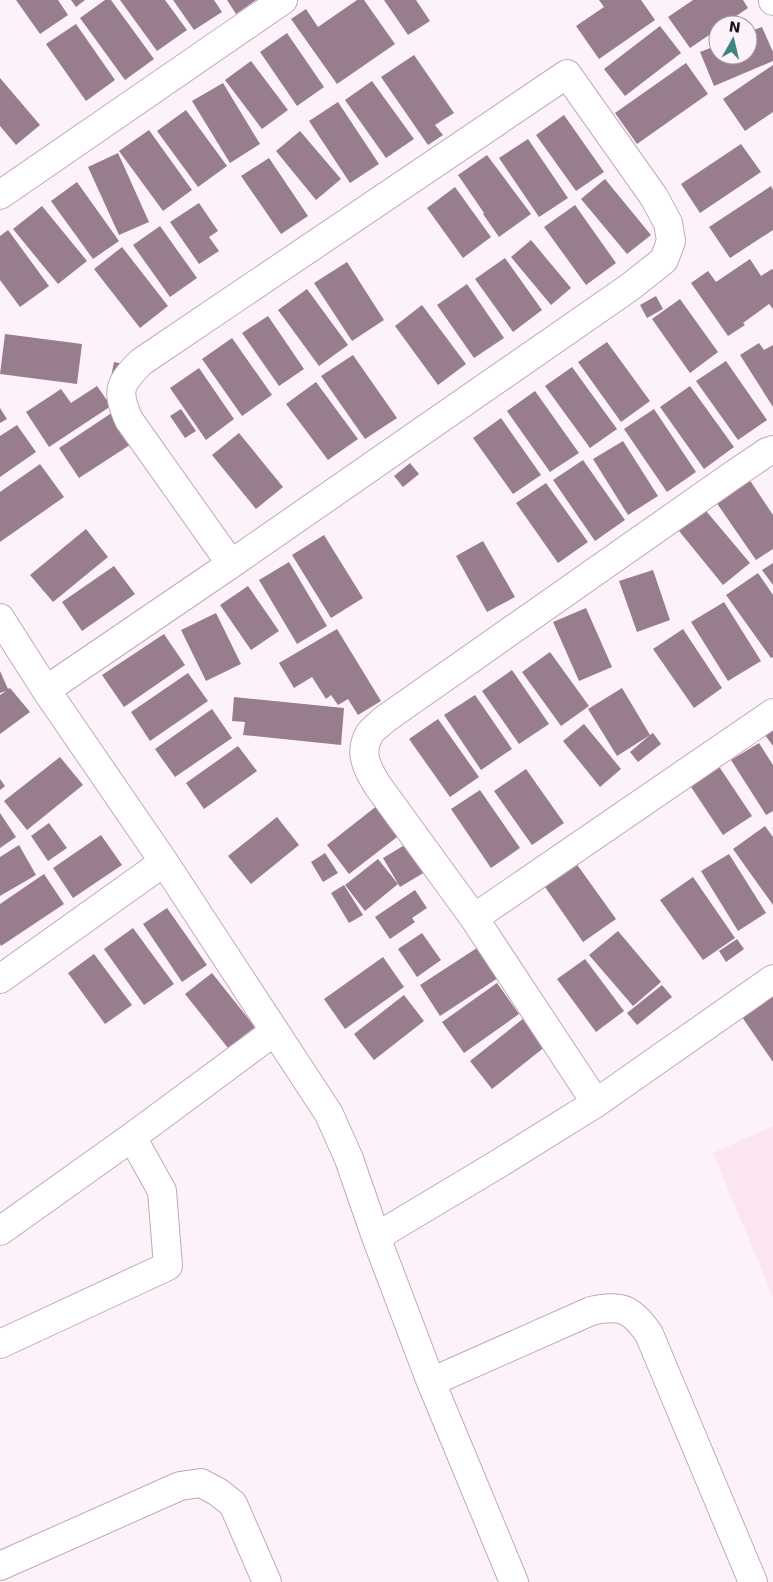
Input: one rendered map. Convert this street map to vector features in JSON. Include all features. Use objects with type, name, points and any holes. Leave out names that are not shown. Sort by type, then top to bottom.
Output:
[{"type":"street","points":[[0,195],[283,0]]},
{"type":"street","points":[[46,690],[231,564],[630,287],[664,260],[671,241],[668,223],[654,197],[567,74],[141,362],[127,376],[120,390],[122,404],[129,420],[231,564]]},
{"type":"street","points":[[596,1103],[474,918],[378,786],[367,768],[364,749],[370,733],[385,718],[733,475],[773,450]]},
{"type":"street","points":[[0,618],[46,690],[164,862],[329,1114],[349,1159],[376,1237],[431,1382],[514,1582]]},
{"type":"street","points":[[474,918],[773,713]]},
{"type":"street","points":[[0,979],[164,862]]},
{"type":"street","points":[[376,1237],[596,1103],[773,978]]},
{"type":"street","points":[[0,1231],[132,1137],[275,1031]]},
{"type":"street","points":[[0,1344],[168,1266],[162,1191],[132,1137]]},
{"type":"street","points":[[431,1382],[591,1310],[608,1306],[625,1310],[639,1319],[649,1334],[753,1582]]},
{"type":"street","points":[[0,1566],[180,1486],[201,1483],[218,1492],[233,1504],[267,1582]]},
{"type":"shaded area","points":[[773,1126],[773,1297],[713,1153]]},
{"type":"building","points":[[16,0],[58,0],[68,15],[40,34]]},
{"type":"building","points":[[71,0],[85,0],[76,7]]},
{"type":"building","points":[[105,0],[111,0],[154,59],[125,80],[80,18]]},
{"type":"building","points":[[120,0],[165,0],[187,30],[157,51]]},
{"type":"building","points":[[173,0],[214,0],[222,12],[194,30]]},
{"type":"building","points":[[227,0],[256,0],[236,14]]},
{"type":"building","points":[[357,0],[364,0],[395,44],[337,84],[291,19],[306,9],[318,27]]},
{"type":"building","points":[[384,0],[416,0],[430,21],[408,35]]},
{"type":"building","points":[[599,0],[641,0],[655,20],[599,59],[576,26],[604,7]]},
{"type":"building","points":[[693,0],[743,0],[748,8],[738,15],[708,15],[708,36],[690,48],[668,17]]},
{"type":"building","points":[[76,24],[115,80],[86,101],[46,44]]},
{"type":"building","points":[[660,26],[681,53],[625,96],[604,69]]},
{"type":"building","points":[[762,27],[773,52],[773,61],[714,86],[700,52],[708,49],[708,65],[758,65],[758,28]]},
{"type":"building","points":[[287,33],[324,87],[297,106],[260,52]]},
{"type":"building","points":[[414,55],[454,113],[435,125],[443,135],[428,145],[381,77]]},
{"type":"building","points":[[251,61],[288,110],[262,129],[225,80]]},
{"type":"building","points":[[686,63],[708,94],[637,144],[615,113]]},
{"type":"building","points":[[773,65],[773,112],[745,131],[723,99]]},
{"type":"building","points":[[0,78],[40,125],[16,145],[0,126]]},
{"type":"building","points":[[372,81],[414,139],[386,158],[345,100]]},
{"type":"building","points":[[223,83],[260,144],[230,163],[192,101]]},
{"type":"building","points":[[338,102],[379,164],[350,183],[309,121]]},
{"type":"building","points":[[186,110],[227,166],[198,187],[157,131]]},
{"type":"building","points":[[564,115],[604,172],[576,191],[536,135]]},
{"type":"building","points":[[149,130],[192,190],[163,211],[119,151]]},
{"type":"building","points":[[300,131],[341,179],[316,200],[276,151]]},
{"type":"building","points":[[528,139],[568,198],[539,217],[499,158]]},
{"type":"building","points":[[741,144],[761,172],[700,213],[681,184]]},
{"type":"building","points":[[118,153],[149,222],[119,235],[88,167]]},
{"type":"building","points":[[487,155],[531,214],[499,237],[458,175]]},
{"type":"building","points":[[269,158],[308,216],[281,234],[241,176]]},
{"type":"building","points":[[605,179],[651,235],[627,254],[581,199]]},
{"type":"building","points":[[77,182],[119,241],[93,259],[51,201]]},
{"type":"building","points":[[771,186],[773,190],[773,230],[730,258],[709,227]]},
{"type":"building","points":[[455,187],[491,237],[463,258],[427,208]]},
{"type":"building","points":[[199,203],[218,231],[209,237],[219,251],[199,264],[170,222]]},
{"type":"building","points":[[575,205],[616,263],[586,285],[544,227]]},
{"type":"building","points":[[42,206],[87,261],[58,284],[13,229]]},
{"type":"building","points":[[160,226],[197,278],[170,297],[133,245]]},
{"type":"building","points":[[8,230],[49,286],[20,307],[0,280],[0,236]]},
{"type":"building","points":[[531,240],[571,288],[551,305],[511,257]]},
{"type":"building","points":[[122,247],[168,306],[140,328],[94,269]]},
{"type":"building","points":[[505,258],[542,310],[513,332],[475,279]]},
{"type":"building","points":[[750,259],[761,276],[773,270],[773,309],[769,304],[743,323],[745,325],[728,336],[691,283],[708,271],[716,282]]},
{"type":"building","points":[[347,262],[384,320],[352,341],[314,283]]},
{"type":"building","points":[[467,284],[504,338],[474,358],[437,305]]},
{"type":"building","points":[[307,289],[348,345],[319,366],[278,310]]},
{"type":"building","points":[[656,296],[663,309],[647,318],[640,305]]},
{"type":"building","points":[[680,299],[718,352],[690,373],[652,319]]},
{"type":"building","points":[[422,305],[466,364],[438,385],[395,326]]},
{"type":"building","points":[[268,316],[304,369],[279,386],[242,333]]},
{"type":"building","points":[[5,334],[82,344],[77,384],[0,374]]},
{"type":"building","points":[[232,338],[272,395],[242,416],[202,359]]},
{"type":"building","points":[[607,342],[650,401],[621,422],[578,362]]},
{"type":"building","points":[[759,343],[764,350],[773,345],[773,407],[740,355]]},
{"type":"building","points":[[353,355],[397,418],[365,439],[321,376]]},
{"type":"building","points":[[726,361],[767,420],[738,440],[696,381]]},
{"type":"building","points":[[114,362],[129,365],[110,382]]},
{"type":"building","points":[[572,367],[617,429],[590,448],[545,386]]},
{"type":"building","points":[[199,368],[234,419],[206,440],[170,388]]},
{"type":"building","points":[[316,382],[358,439],[328,460],[286,404]]},
{"type":"building","points":[[97,386],[111,406],[49,447],[26,412],[61,389],[71,403]]},
{"type":"building","points":[[690,386],[734,447],[704,469],[660,407]]},
{"type":"building","points":[[535,391],[579,453],[550,472],[507,411]]},
{"type":"building","points":[[0,408],[7,419],[0,423]]},
{"type":"building","points":[[181,409],[196,431],[185,438],[170,416]]},
{"type":"building","points":[[654,409],[696,472],[667,492],[624,429]]},
{"type":"building","points":[[116,410],[136,441],[79,478],[59,448]]},
{"type":"building","points":[[501,418],[541,475],[513,494],[473,438]]},
{"type":"building","points":[[17,425],[36,452],[0,477],[0,436]]},
{"type":"building","points":[[239,433],[283,487],[256,509],[212,455]]},
{"type":"building","points":[[623,441],[658,496],[628,515],[593,459]]},
{"type":"building","points":[[583,460],[625,520],[595,541],[553,480]]},
{"type":"building","points":[[410,463],[419,474],[403,487],[394,476]]},
{"type":"building","points":[[40,464],[64,497],[0,542],[0,492]]},
{"type":"building","points":[[749,479],[773,515],[773,549],[756,560],[716,502]]},
{"type":"building","points":[[546,483],[588,542],[558,563],[516,503]]},
{"type":"building","points":[[701,505],[750,563],[723,585],[675,526]]},
{"type":"building","points":[[86,529],[108,557],[53,602],[30,575]]},
{"type":"building","points":[[324,535],[363,598],[331,618],[292,555]]},
{"type":"building","points":[[483,541],[515,597],[487,612],[456,556]]},
{"type":"building","points":[[289,562],[327,626],[297,644],[259,580]]},
{"type":"building","points":[[773,563],[773,585],[762,570]]},
{"type":"building","points":[[114,566],[135,594],[82,631],[62,602]]},
{"type":"building","points":[[653,570],[670,620],[637,632],[619,581]]},
{"type":"building","points":[[758,573],[773,595],[773,657],[771,658],[726,595]]},
{"type":"building","points":[[248,586],[279,631],[251,650],[220,605]]},
{"type":"building","points":[[724,602],[761,661],[728,681],[691,622]]},
{"type":"building","points":[[586,608],[612,667],[579,681],[553,622]]},
{"type":"building","points":[[216,613],[241,664],[206,681],[181,630]]},
{"type":"building","points":[[337,629],[381,701],[358,715],[348,699],[338,705],[331,695],[326,699],[312,677],[294,688],[279,663]]},
{"type":"building","points":[[683,629],[722,688],[694,708],[653,649]]},
{"type":"building","points":[[164,634],[185,665],[124,707],[102,675]]},
{"type":"building","points":[[550,652],[589,706],[561,726],[522,672]]},
{"type":"building","points":[[512,670],[549,724],[519,744],[482,691]]},
{"type":"building","points":[[0,671],[8,689],[10,688],[30,712],[0,734],[0,695],[6,691],[0,693]]},
{"type":"building","points":[[188,673],[208,701],[150,741],[131,712]]},
{"type":"building","points":[[622,688],[650,735],[617,756],[588,709]]},
{"type":"building","points":[[475,695],[512,749],[481,770],[444,715]]},
{"type":"building","points":[[234,697],[344,708],[341,745],[243,735],[245,722],[232,721]]},
{"type":"building","points":[[212,709],[232,738],[175,777],[155,749]]},
{"type":"building","points":[[438,719],[479,777],[450,797],[409,739]]},
{"type":"building","points":[[584,724],[621,769],[600,787],[563,741]]},
{"type":"building","points":[[773,729],[773,746],[765,735]]},
{"type":"building","points":[[653,733],[661,744],[638,762],[630,752]]},
{"type":"building","points":[[759,743],[773,765],[773,811],[766,815],[731,760]]},
{"type":"building","points":[[238,746],[257,771],[204,809],[186,783]]},
{"type":"building","points":[[60,757],[83,785],[27,830],[4,801]]},
{"type":"building","points":[[716,762],[752,816],[723,835],[687,781]]},
{"type":"building","points":[[526,769],[564,823],[532,845],[494,791]]},
{"type":"building","points":[[0,779],[5,786],[0,790]]},
{"type":"building","points":[[480,790],[520,848],[491,868],[451,809]]},
{"type":"building","points":[[378,805],[401,834],[349,874],[327,845]]},
{"type":"building","points":[[0,813],[16,837],[0,848]]},
{"type":"building","points":[[277,817],[299,845],[251,884],[228,856]]},
{"type":"building","points":[[49,823],[67,848],[48,861],[31,836]]},
{"type":"building","points":[[765,826],[773,837],[773,905],[733,849]]},
{"type":"building","points":[[101,835],[122,865],[73,898],[53,868]]},
{"type":"building","points":[[408,843],[425,872],[400,887],[383,858]]},
{"type":"building","points":[[19,845],[36,875],[0,896],[0,857]]},
{"type":"building","points":[[325,853],[338,873],[323,882],[311,862]]},
{"type":"building","points":[[729,854],[766,913],[738,931],[701,871]]},
{"type":"building","points":[[378,859],[398,884],[365,911],[345,885]]},
{"type":"building","points":[[573,859],[616,919],[583,942],[541,881]]},
{"type":"building","points":[[44,874],[64,904],[1,946],[0,904]]},
{"type":"building","points":[[693,877],[735,938],[703,960],[660,900]]},
{"type":"building","points":[[344,885],[363,915],[349,923],[331,893]]},
{"type":"building","points":[[415,890],[427,908],[412,918],[415,922],[390,939],[375,917]]},
{"type":"building","points":[[167,908],[207,965],[182,982],[143,924]]},
{"type":"building","points":[[133,928],[174,984],[144,1005],[104,949]]},
{"type":"building","points":[[618,931],[661,982],[633,1006],[589,955]]},
{"type":"building","points":[[422,933],[441,960],[417,977],[398,949]]},
{"type":"building","points":[[737,939],[744,949],[726,962],[719,951]]},
{"type":"building","points":[[480,946],[501,976],[440,1016],[420,985]]},
{"type":"building","points":[[94,954],[132,1005],[105,1024],[68,973]]},
{"type":"building","points":[[383,957],[404,987],[345,1029],[324,999]]},
{"type":"building","points":[[585,959],[624,1011],[596,1032],[557,979]]},
{"type":"building","points":[[212,973],[255,1027],[228,1048],[185,994]]},
{"type":"building","points":[[497,983],[519,1014],[464,1053],[442,1022]]},
{"type":"building","points":[[662,985],[672,997],[637,1025],[627,1013]]},
{"type":"building","points":[[404,995],[424,1021],[374,1060],[354,1034]]},
{"type":"building","points":[[773,996],[773,1062],[742,1017]]},
{"type":"building","points":[[524,1018],[546,1046],[492,1089],[470,1061]]}]
